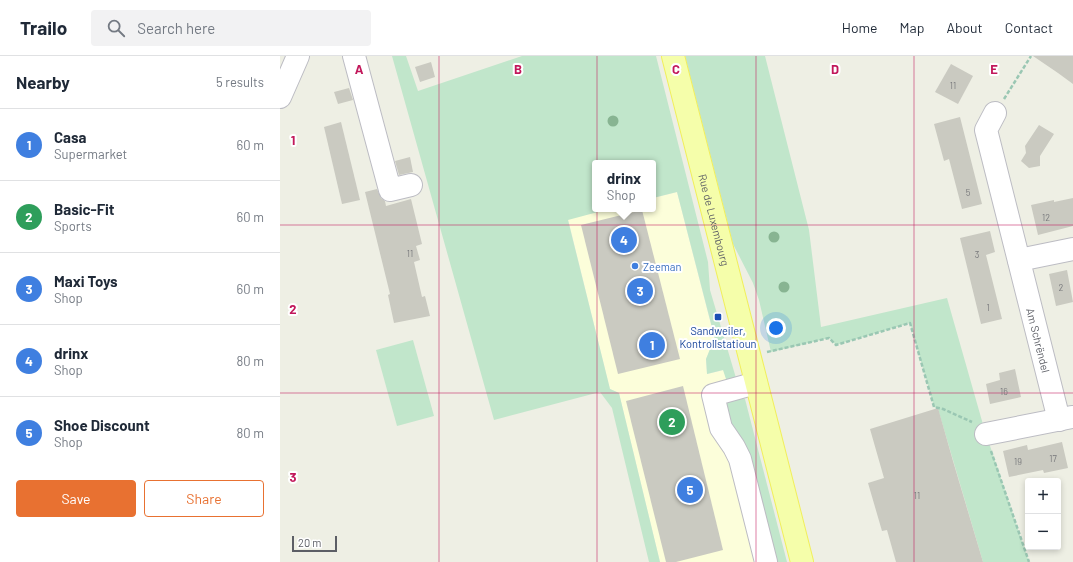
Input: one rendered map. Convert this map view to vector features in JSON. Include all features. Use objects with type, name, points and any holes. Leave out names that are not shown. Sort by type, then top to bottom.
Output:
[{"type":"main road","name":"Rue de Luxembourg","points":[[673,56],[802,562]]},
{"type":"street","points":[[280,97],[298,56]]},
{"type":"street","points":[[354,56],[390,190],[411,185]]},
{"type":"street","name":"Am Schrëndel","points":[[995,113],[986,130],[1019,260],[1066,418]]},
{"type":"street","points":[[1019,260],[1073,250]]},
{"type":"street","points":[[756,383],[713,395],[721,428],[740,459],[766,562]]},
{"type":"street","points":[[986,434],[1066,418]]},
{"type":"path","points":[[995,113],[1031,56]]},
{"type":"path","points":[[749,355],[829,338],[836,345],[910,323],[934,407],[943,409],[984,428],[1028,562]]},
{"type":"shaded area","points":[[392,56],[406,56],[418,91],[522,56],[656,56],[708,262],[710,290],[736,378],[727,382],[723,370],[707,374],[706,359],[710,349],[717,347],[677,192],[656,197],[656,160],[592,160],[592,212],[598,212],[568,220],[610,389],[619,393],[660,562],[649,562],[612,408],[600,392],[494,420]]},
{"type":"shaded area","points":[[685,56],[765,56],[809,230],[821,327],[947,298],[984,428],[1029,562],[983,562],[938,409],[934,407],[910,323],[836,345],[829,338],[771,352],[759,300],[753,283],[733,244]]},
{"type":"shaded area","points":[[677,192],[717,348],[710,350],[706,359],[707,374],[724,370],[774,562],[660,562],[619,393],[610,389],[568,219],[597,212],[656,212],[656,197]]},
{"type":"shaded area","points":[[413,340],[434,416],[397,426],[376,350]]},
{"type":"shaded area","points":[[731,398],[745,399],[787,562],[774,562],[728,428],[724,407]]},
{"type":"building","points":[[1033,56],[1073,56],[1073,84],[1058,73]]},
{"type":"building","points":[[431,62],[435,77],[420,82],[415,67]]},
{"type":"building","points":[[951,64],[973,76],[958,104],[935,92]]},
{"type":"building","points":[[349,88],[353,100],[338,104],[334,92]]},
{"type":"building","points":[[960,117],[982,204],[962,209],[949,159],[944,161],[934,124]]},
{"type":"building","points":[[341,122],[360,200],[342,204],[324,127]]},
{"type":"building","points":[[1039,125],[1054,134],[1040,156],[1040,166],[1029,168],[1021,161],[1026,153],[1025,146]]},
{"type":"building","points":[[410,157],[413,172],[399,175],[395,161]]},
{"type":"building","points":[[377,189],[381,198],[385,201],[386,206],[411,199],[422,244],[416,246],[420,260],[414,262],[422,297],[425,296],[430,316],[394,323],[388,295],[390,294],[365,192]]},
{"type":"building","points":[[1073,198],[1073,226],[1038,235],[1031,205]]},
{"type":"building","points":[[634,212],[643,212],[680,359],[618,374],[581,225]]},
{"type":"building","points":[[990,231],[995,252],[986,255],[1002,319],[981,324],[960,238]]},
{"type":"building","points":[[1067,270],[1073,302],[1056,306],[1049,274]]},
{"type":"building","points":[[1015,369],[1021,397],[990,404],[986,384],[1000,380],[999,373]]},
{"type":"building","points":[[683,386],[723,550],[676,562],[666,562],[626,401]]},
{"type":"building","points":[[938,408],[983,562],[896,562],[887,530],[882,531],[868,483],[884,478],[870,429]]},
{"type":"building","points":[[1062,442],[1068,468],[1044,473],[1043,470],[1009,477],[1003,451],[1027,445],[1028,450]]},
{"type":"place","name":"drinx","points":[[624,240]]},
{"type":"place","name":"Zeeman","points":[[635,266]]},
{"type":"place","name":"Maxi Toys","points":[[640,291]]},
{"type":"place","name":"Sandweiler, Kontrollstatioun","points":[[718,317]]},
{"type":"place","name":"Casa","points":[[652,345]]},
{"type":"place","name":"Basic-Fit","points":[[672,422]]},
{"type":"place","name":"Shoe Discount","points":[[690,490]]}]
